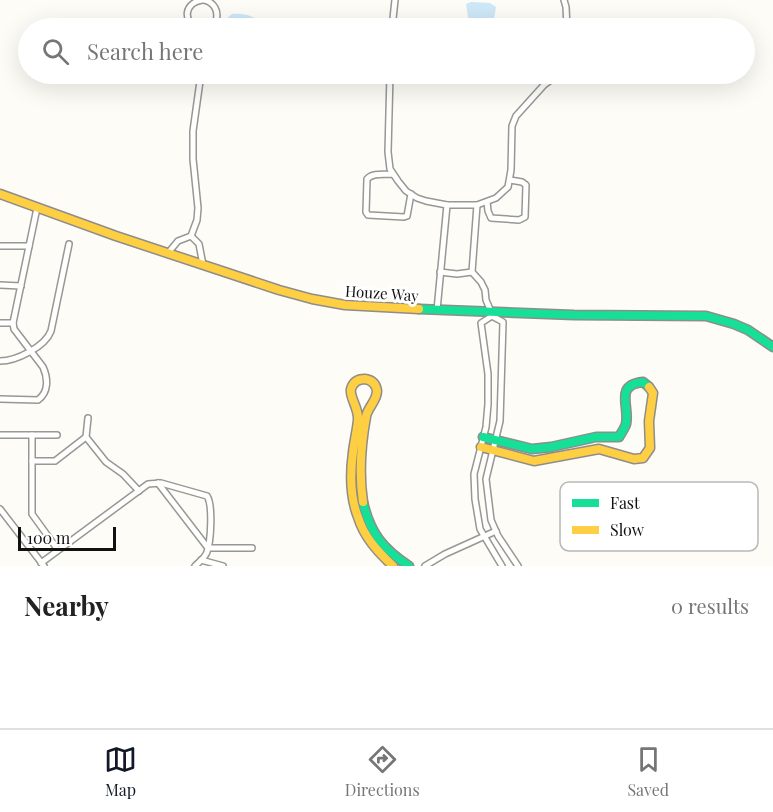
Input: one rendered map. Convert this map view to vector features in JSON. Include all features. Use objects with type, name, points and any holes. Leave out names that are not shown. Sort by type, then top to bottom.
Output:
[{"type":"street","points":[[189,18],[188,11],[194,3],[203,0],[212,3],[217,12],[216,18]]},
{"type":"street","points":[[393,18],[395,0]]},
{"type":"street","points":[[564,0],[567,18]]},
{"type":"street","points":[[168,253],[178,241],[191,236],[197,220],[193,131],[200,84]]},
{"type":"street","points":[[390,84],[388,152],[390,169],[405,191],[426,201],[447,205],[477,205],[496,198],[508,187],[512,126],[516,116],[545,84]]},
{"type":"street","points":[[393,174],[374,175],[367,179],[366,212],[368,215],[407,216],[411,194]]},
{"type":"street","points":[[487,202],[491,218],[519,220],[525,217],[526,185],[510,180]]},
{"type":"street","name":"Houze Way","points":[[0,194],[203,265],[312,299],[378,308],[492,314],[706,316],[734,324],[773,347]]},
{"type":"street","points":[[437,310],[447,205]]},
{"type":"street","points":[[477,205],[472,272],[485,290],[486,300],[492,314],[503,322],[500,421],[486,479],[488,497],[491,520],[518,566]]},
{"type":"street","points":[[0,399],[38,399],[45,394],[46,390],[46,374],[43,367],[14,329],[13,323],[37,208]]},
{"type":"street","points":[[191,236],[199,244],[203,265]]},
{"type":"street","points":[[0,361],[9,361],[31,351],[49,337],[69,244]]},
{"type":"street","points":[[0,246],[29,246]]},
{"type":"street","points":[[441,272],[457,274],[472,272]]},
{"type":"street","points":[[0,285],[21,286]]},
{"type":"street","points":[[492,314],[482,322],[488,374],[488,404],[474,474],[480,529],[502,566]]},
{"type":"street","points":[[0,323],[13,323]]},
{"type":"street","points":[[488,374],[501,375]]},
{"type":"street","points":[[481,447],[534,461],[599,449],[627,458],[643,458],[650,448],[649,421],[654,395],[651,388],[643,382],[634,383],[628,387],[625,394],[626,425],[619,437],[596,437],[532,449],[483,437]]},
{"type":"street","points":[[393,566],[369,541],[354,510],[351,461],[362,414],[363,503],[373,530],[382,544],[409,566]]},
{"type":"street","points":[[88,418],[86,437],[106,462],[123,474],[139,491]]},
{"type":"street","points":[[0,435],[57,435]]},
{"type":"street","points":[[32,435],[32,514],[58,550]]},
{"type":"street","points":[[32,461],[55,461],[86,437]]},
{"type":"street","points":[[551,447],[554,459]]},
{"type":"street","points":[[351,482],[361,482]]},
{"type":"street","points":[[158,483],[208,548]]},
{"type":"street","points":[[0,509],[42,564],[148,484],[158,483],[207,496],[210,501],[210,536],[207,555],[195,566]]},
{"type":"street","points":[[475,499],[488,497]]},
{"type":"street","points":[[425,566],[496,531]]},
{"type":"street","points":[[208,548],[252,548]]},
{"type":"street","points":[[201,560],[224,566]]},
{"type":"water","points":[[490,3],[496,7],[494,18],[468,18],[466,4]]},
{"type":"water","points":[[232,14],[242,14],[253,18],[227,18]]},
{"type":"traffic: fast","points":[[419,309],[574,315],[706,316],[748,330],[773,347]]},
{"type":"traffic: fast","points":[[483,437],[532,449],[596,437],[619,437],[626,424],[626,392],[634,384],[643,382],[649,387]]},
{"type":"traffic: fast","points":[[363,502],[369,523],[379,539],[409,566]]},
{"type":"traffic: slow","points":[[0,194],[116,236],[279,290],[345,305],[419,309]]},
{"type":"traffic: slow","points":[[363,502],[361,470],[363,438],[367,414],[377,391],[376,386],[370,380],[365,379],[356,381],[351,389],[358,420],[352,460],[352,493],[355,509],[364,531],[377,550],[393,566]]},
{"type":"traffic: slow","points":[[481,447],[534,461],[599,449],[634,459],[643,458],[650,448],[649,421],[653,393],[649,387]]}]
